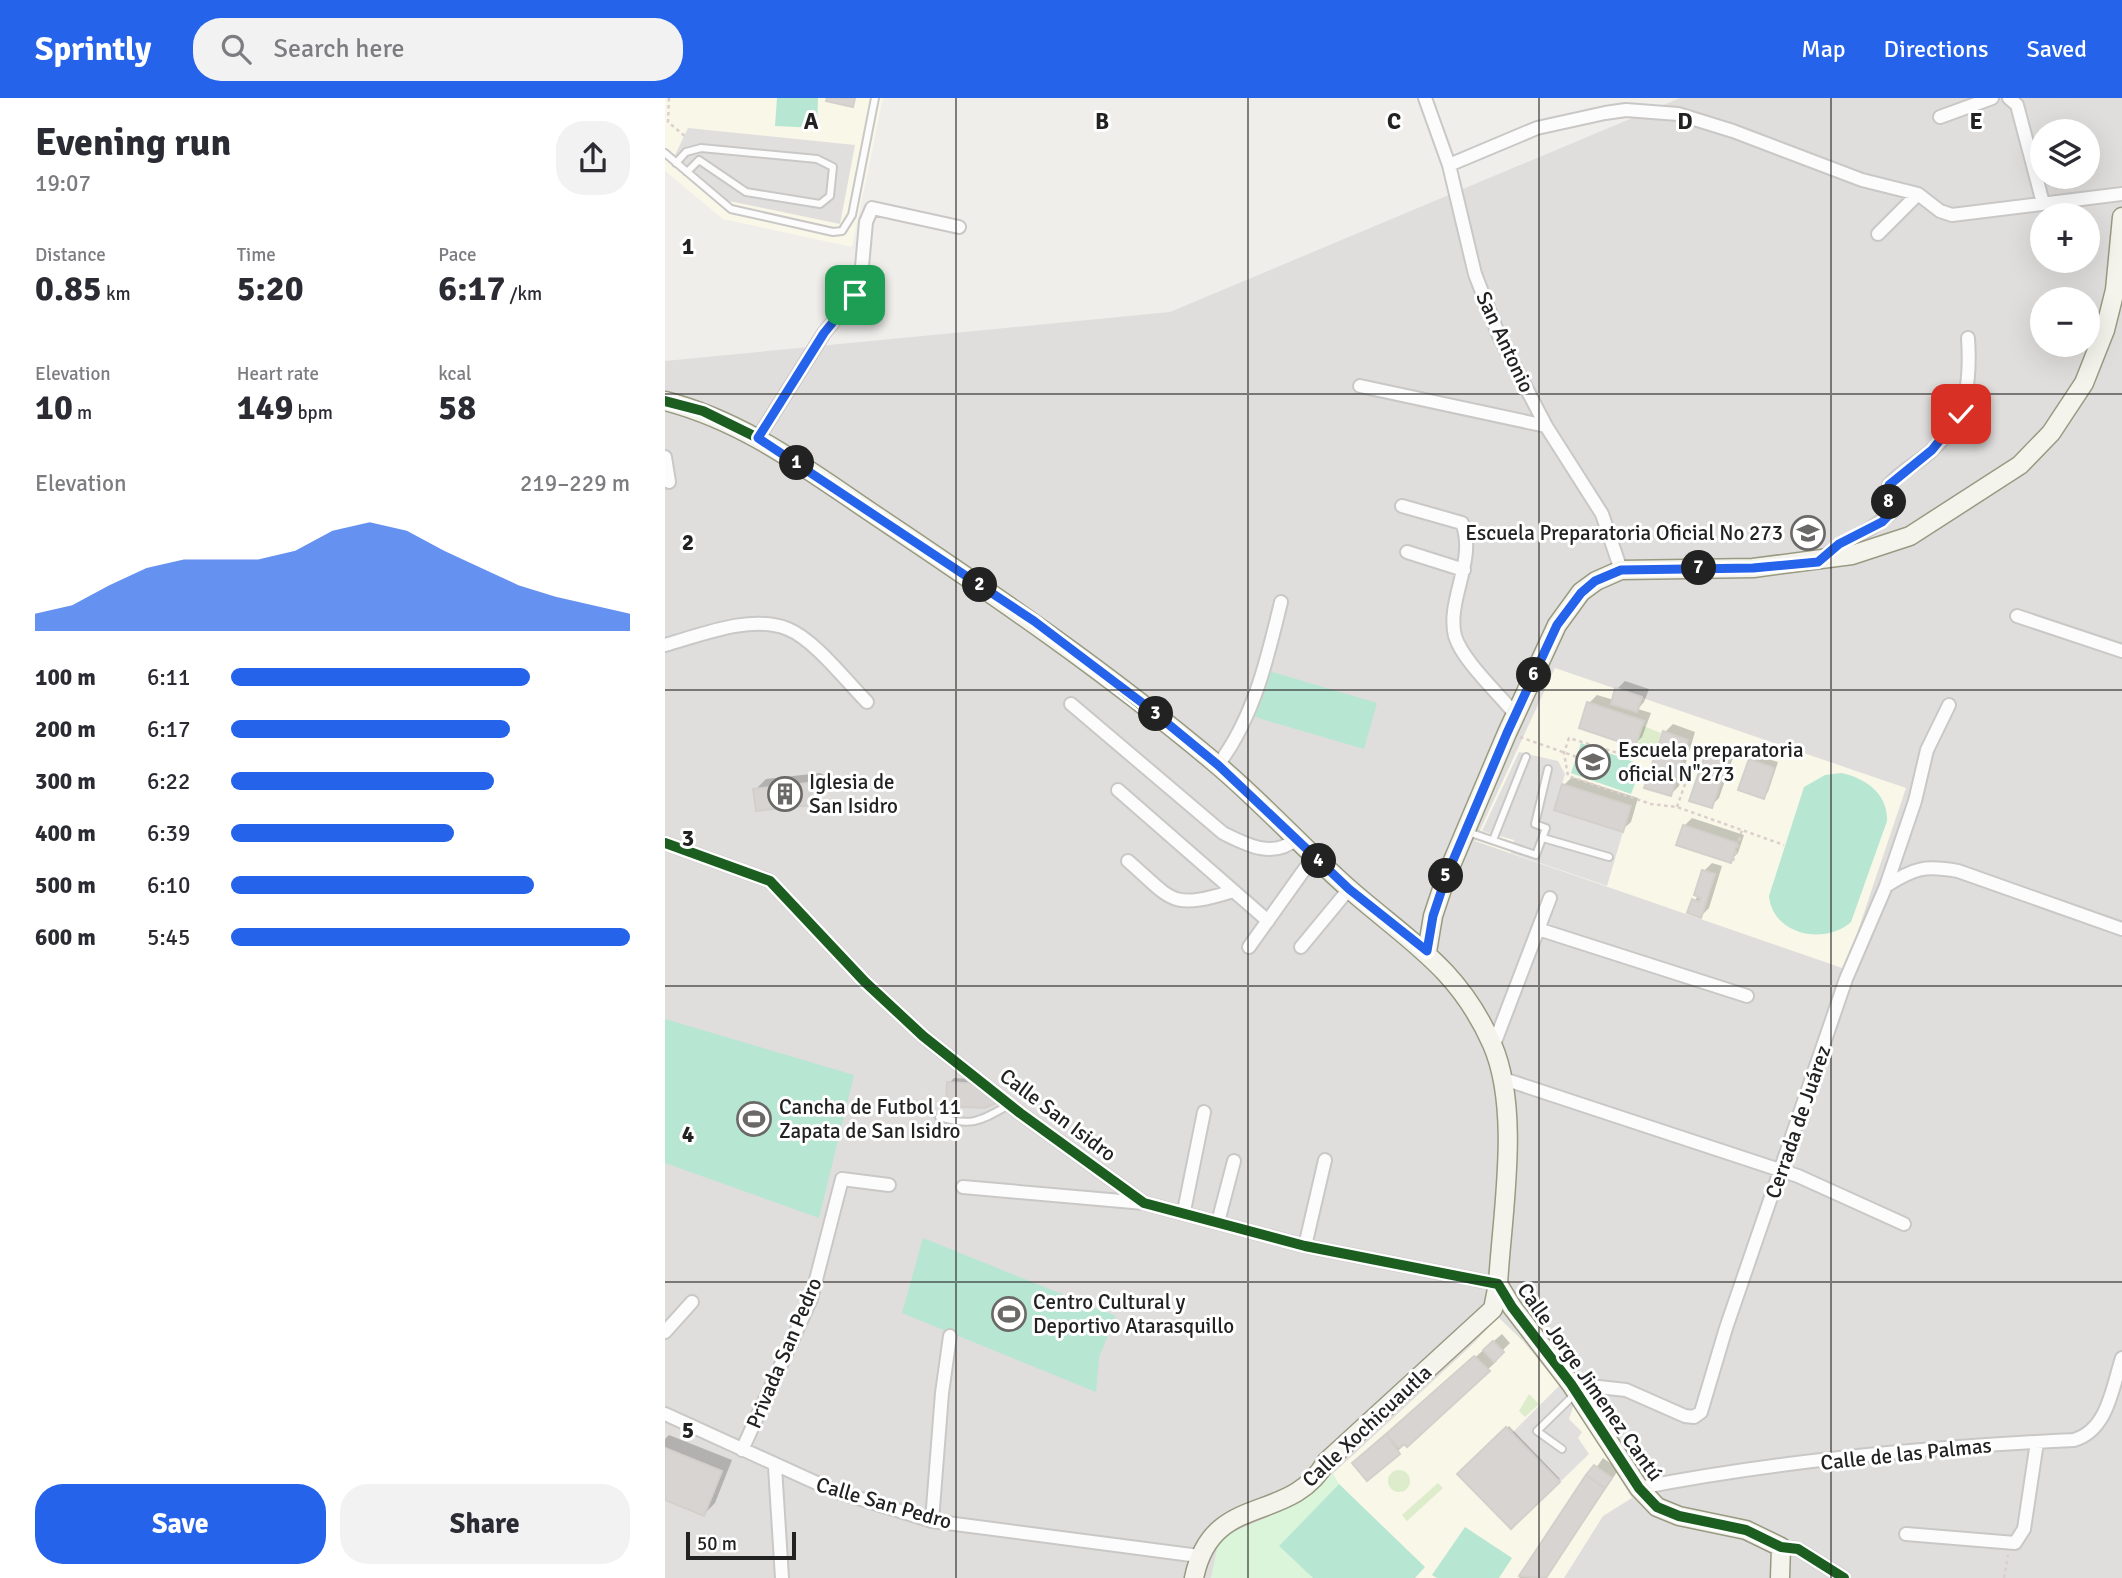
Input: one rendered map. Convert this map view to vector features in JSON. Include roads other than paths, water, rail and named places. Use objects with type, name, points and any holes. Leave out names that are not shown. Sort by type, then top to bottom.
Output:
[{"type":"main road","points":[[1427,951],[1433,916],[1466,832],[1515,714],[1557,625],[1569,607],[1595,581],[1621,570],[1753,568],[1818,562],[1851,555],[1910,536],[2019,465],[2051,433],[2084,383],[2119,292],[2122,217]]},
{"type":"main road","name":"Calle Jorge Jimenez Cantú","points":[[666,405],[703,411],[758,438],[1034,621],[1218,765],[1349,889],[1427,951],[1462,990],[1493,1047],[1501,1078],[1506,1103],[1506,1152],[1498,1284],[1512,1307],[1574,1388],[1639,1488],[1657,1507],[1679,1516],[1746,1530],[1781,1547]]},
{"type":"main road","name":"Calle Xochicuautla","points":[[1194,1578],[1199,1556],[1210,1537],[1230,1520],[1260,1511],[1298,1491],[1318,1476],[1326,1462],[1493,1309],[1498,1284]]},
{"type":"main road","points":[[1780,1578],[1781,1547]]},
{"type":"street","name":"San Antonio","points":[[1425,98],[1450,165],[1475,274],[1499,336],[1546,426],[1602,514],[1621,570]]},
{"type":"street","points":[[1940,117],[1992,98]]},
{"type":"street","points":[[2009,98],[2017,105],[2043,203],[2122,194]]},
{"type":"street","points":[[1450,165],[1537,128],[1626,110],[1678,114],[1733,131],[1862,180],[1918,194],[1940,211],[1952,215],[2030,205]]},
{"type":"street","points":[[1878,234],[1918,194]]},
{"type":"street","points":[[758,438],[824,333],[855,295],[861,278],[866,222],[872,208],[959,227]]},
{"type":"street","points":[[1818,562],[1839,544],[1882,522],[1891,513],[1889,485],[1932,450],[1952,428],[1966,399],[1970,376],[1968,338]]},
{"type":"street","points":[[1360,386],[1546,426]]},
{"type":"street","points":[[665,457],[669,482]]},
{"type":"street","points":[[1402,506],[1462,523],[1465,531],[1464,570],[1453,624],[1456,639],[1462,651],[1515,714]]},
{"type":"street","points":[[1407,552],[1464,570]]},
{"type":"street","points":[[1218,765],[1239,736],[1251,707],[1281,603]]},
{"type":"street","points":[[2017,616],[2122,651]]},
{"type":"street","points":[[665,645],[738,626],[767,624],[789,629],[809,644],[867,702]]},
{"type":"street","points":[[1071,704],[1223,833],[1250,847],[1275,850],[1286,848],[1296,839]]},
{"type":"street","name":"Cerrada de Juárez","points":[[1574,1388],[1626,1390],[1685,1416],[1699,1415],[1846,979],[1886,886],[1915,800],[1927,750],[1949,705]]},
{"type":"street","points":[[1118,790],[1230,892],[1268,921]]},
{"type":"street","name":"Calle San Isidro","points":[[665,843],[770,881],[865,982],[923,1035],[1009,1105],[1144,1203],[1184,1211],[1304,1246],[1498,1284]]},
{"type":"street","points":[[1249,947],[1314,856]]},
{"type":"street","points":[[1128,861],[1170,897],[1183,902],[1195,902],[1230,892]]},
{"type":"street","points":[[1886,886],[1911,870],[1934,866],[1958,871],[2122,929]]},
{"type":"street","points":[[1301,947],[1349,889]]},
{"type":"street","points":[[1493,1047],[1550,898]]},
{"type":"street","points":[[1538,929],[1747,996]]},
{"type":"street","points":[[1501,1078],[1782,1173],[1798,1176],[1904,1224]]},
{"type":"street","points":[[1184,1211],[1204,1112]]},
{"type":"street","points":[[1304,1246],[1325,1160]]},
{"type":"street","points":[[1218,1222],[1234,1161]]},
{"type":"street","name":"Privada San Pedro","points":[[742,1450],[811,1299],[842,1179],[889,1185]]},
{"type":"street","points":[[963,1187],[1144,1203]]},
{"type":"street","points":[[665,1332],[692,1302]]},
{"type":"street","points":[[932,1521],[942,1393],[950,1336]]},
{"type":"street","name":"Calle de las Palmas","points":[[1639,1488],[1694,1477],[1792,1465],[2074,1440],[2092,1432],[2102,1418],[2122,1358]]},
{"type":"street","name":"Calle San Pedro","points":[[665,1414],[775,1467],[832,1490],[932,1521],[1199,1556]]},
{"type":"street","points":[[1906,1534],[2015,1543],[2024,1529],[2037,1442]]},
{"type":"street","points":[[775,1467],[782,1578]]},
{"type":"street","name":"Calle Jorge Jimenez Cantú","points":[[1781,1547],[1798,1549],[1844,1578]]},
{"type":"lane","points":[[665,153],[731,209],[833,232],[842,231],[852,215],[875,98]]},
{"type":"lane","points":[[676,163],[685,152],[701,148],[817,159],[828,163],[834,172],[830,196],[826,202],[820,204],[746,192],[699,160],[687,172]]},
{"type":"lane","points":[[1493,840],[1526,757]]},
{"type":"lane","points":[[1466,832],[1536,855],[1546,828],[1535,824],[1548,769]]},
{"type":"lane","points":[[1543,838],[1609,857]]},
{"type":"lane","points":[[940,1117],[958,1123],[976,1123],[1009,1105]]},
{"type":"lane","points":[[1562,1449],[1537,1431],[1574,1388]]},
{"type":"place","name":"Escuela Preparatoria Oficial No 273","points":[[1808,533]]},
{"type":"place","name":"Escuela preparatoria oficial N\"273","points":[[1593,762]]},
{"type":"place","name":"Iglesia de San Isidro","points":[[785,794]]},
{"type":"place","name":"Cancha de Futbol 11 Zapata de San Isidro","points":[[754,1119]]},
{"type":"place","name":"Centro Cultural y Deportivo Atarasquillo","points":[[1009,1314]]}]
